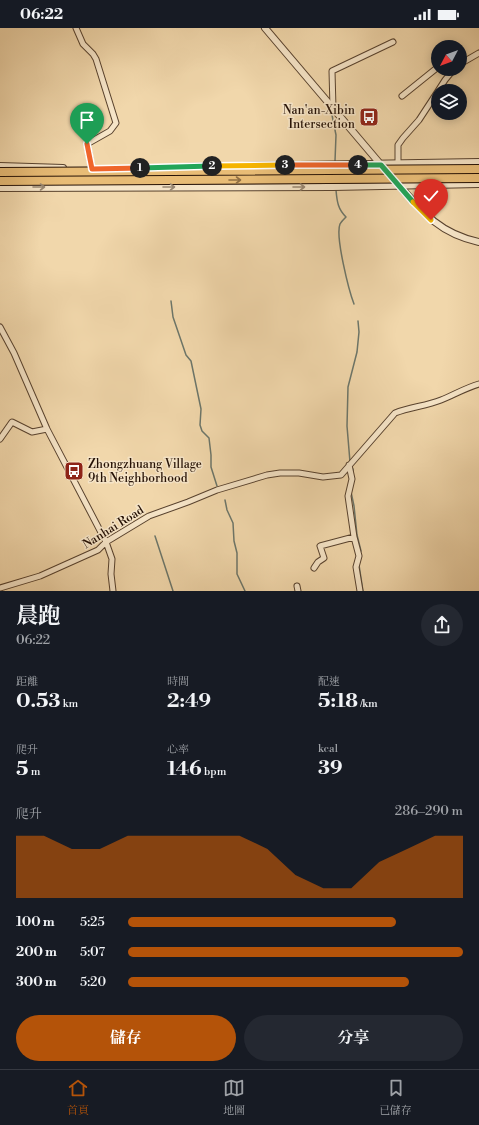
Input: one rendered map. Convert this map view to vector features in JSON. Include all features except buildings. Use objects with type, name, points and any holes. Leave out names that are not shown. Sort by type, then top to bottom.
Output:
[{"type":"highway","points":[[0,172],[479,169]]},
{"type":"highway","points":[[0,181],[479,178]]},
{"type":"street","points":[[76,28],[83,44],[96,59],[116,123],[110,131],[87,144],[92,169]]},
{"type":"street","points":[[265,28],[398,185],[431,220],[447,231],[466,239],[479,242]]},
{"type":"street","points":[[333,108],[332,70],[393,42]]},
{"type":"street","points":[[467,60],[479,53]]},
{"type":"street","points":[[402,96],[431,73]]},
{"type":"street","points":[[398,185],[398,145],[420,120],[431,102]]},
{"type":"street","points":[[0,166],[92,169],[318,164],[381,165],[479,162]]},
{"type":"street","points":[[0,188],[333,187],[479,184]]},
{"type":"street","points":[[0,327],[14,353],[47,429],[106,542],[112,559],[111,574],[113,591]]},
{"type":"street","name":"Nanhai Road","points":[[0,588],[40,576],[98,550],[106,542],[149,516],[217,490],[280,472],[299,473],[323,477],[341,475],[395,413],[407,408],[441,400],[466,388],[479,384]]},
{"type":"street","points":[[0,439],[12,422],[32,432],[47,429]]},
{"type":"street","points":[[349,465],[352,479],[348,496],[354,537],[359,556],[356,567],[360,591]]},
{"type":"street","points":[[314,568],[318,562],[324,558],[320,546],[354,537]]},
{"type":"waterway","points":[[332,115],[336,135],[335,161]]},
{"type":"waterway","points":[[336,190],[338,205],[346,217],[340,224],[339,240],[346,276],[354,304]]},
{"type":"waterway","points":[[171,301],[173,317],[186,355],[191,361],[201,409],[200,425],[202,431],[209,438],[211,467],[217,486]]},
{"type":"waterway","points":[[350,462],[347,426],[348,387],[357,352],[359,332],[358,321]]},
{"type":"waterway","points":[[353,469],[353,477]]},
{"type":"waterway","points":[[351,492],[357,535],[361,551],[360,553]]},
{"type":"waterway","points":[[225,500],[227,510],[233,523],[234,541],[237,553],[237,574],[245,591]]},
{"type":"waterway","points":[[155,536],[173,591]]},
{"type":"waterway","points":[[359,565],[363,591]]},
{"type":"place","name":"Nan'an-Xibin Intersection","points":[[369,117]]},
{"type":"place","name":"Zhongzhuang Village 9th Neighborhood","points":[[74,471]]},
{"type":"route","points":[[87,144],[92,169],[333,164],[381,165],[431,220]]}]
